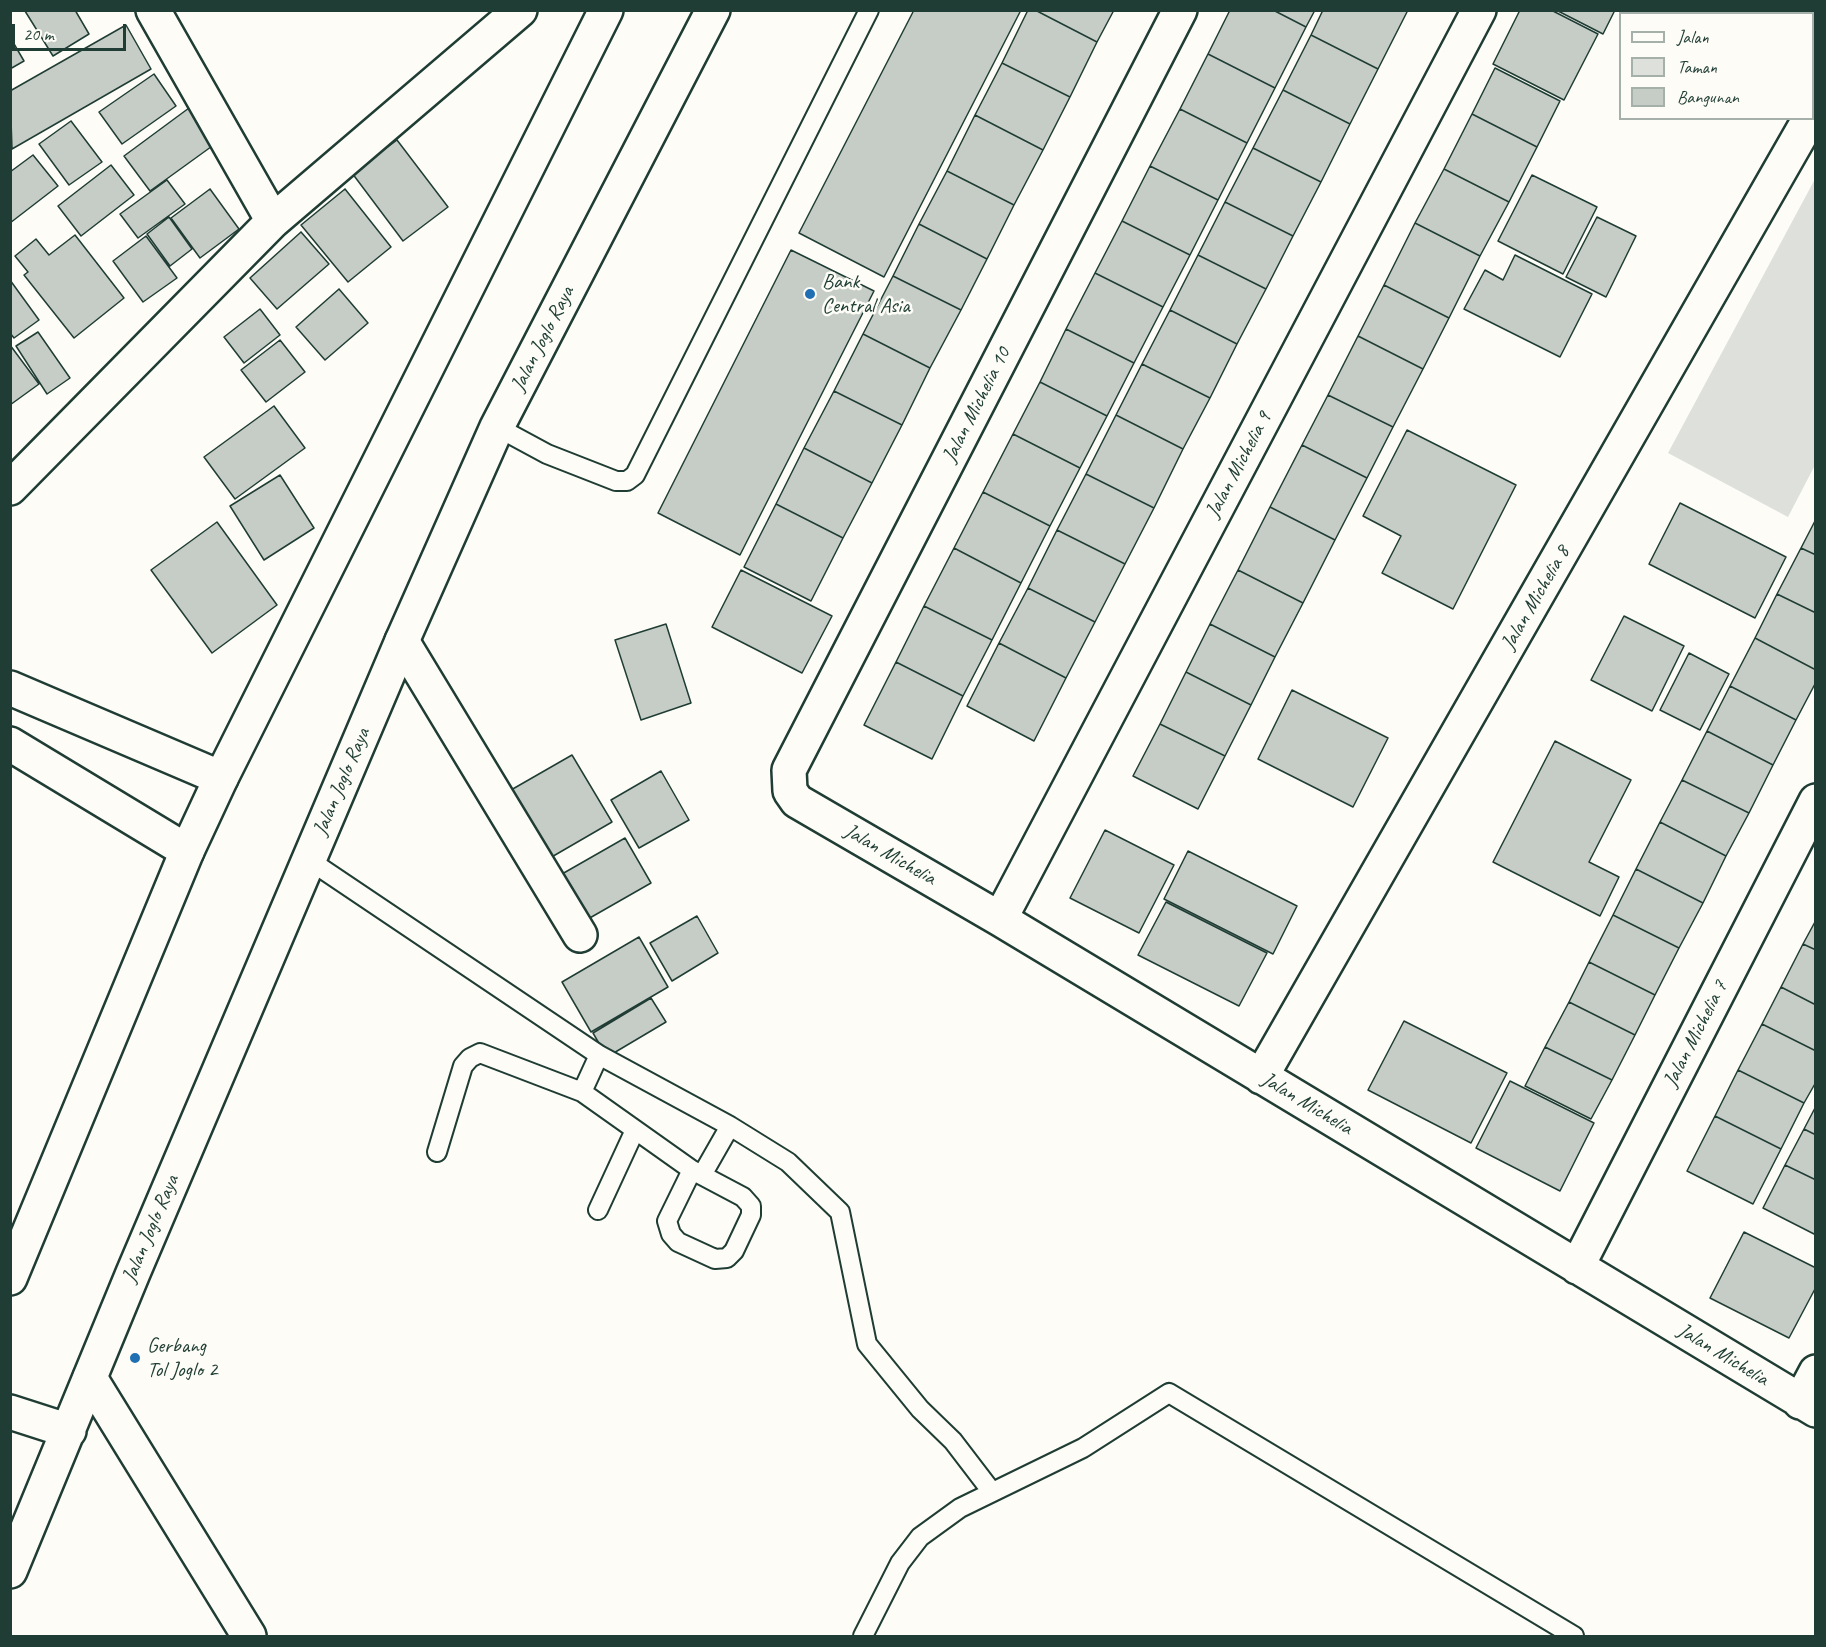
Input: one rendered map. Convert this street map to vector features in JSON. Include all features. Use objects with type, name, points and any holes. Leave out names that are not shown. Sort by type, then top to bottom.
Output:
[{"type":"street","points":[[153,10],[273,221]]},
{"type":"street","points":[[10,488],[273,221],[520,10]]},
{"type":"street","points":[[10,1278],[187,851],[221,778],[606,10]]},
{"type":"street","name":"Jalan Joglo Raya","points":[[10,1571],[402,641],[497,427],[713,10]]},
{"type":"street","name":"Jalan Michelia 10","points":[[797,801],[790,791],[789,770],[1180,10]]},
{"type":"street","name":"Jalan Michelia 9","points":[[1000,919],[1479,10]]},
{"type":"street","name":"Jalan Michelia 8","points":[[1261,1077],[1809,120]]},
{"type":"street","points":[[402,641],[580,935]]},
{"type":"street","points":[[10,688],[221,778]]},
{"type":"street","points":[[10,744],[187,851]]},
{"type":"street","name":"Jalan Michelia","points":[[797,801],[1000,919],[1808,1406]]},
{"type":"street","name":"Jalan Michelia 7","points":[[1577,1267],[1815,801]]},
{"type":"street","points":[[1808,1406],[1815,1372]]},
{"type":"street","points":[[90,1378],[249,1636]]},
{"type":"street","points":[[10,1412],[69,1431]]},
{"type":"lane","points":[[497,427],[547,454],[616,481],[627,481],[635,475],[869,10]]},
{"type":"lane","points":[[309,860],[599,1054],[730,1126],[789,1162],[840,1212],[867,1344],[920,1409],[953,1441],[992,1492]]},
{"type":"lane","points":[[437,1152],[463,1066],[470,1058],[480,1053],[582,1092],[697,1172],[743,1197],[751,1206],[751,1215],[734,1251],[727,1258],[715,1259],[678,1242],[671,1234],[667,1221],[697,1172],[730,1126]]},
{"type":"lane","points":[[582,1092],[599,1054]]},
{"type":"lane","points":[[598,1210],[635,1130]]},
{"type":"lane","points":[[863,1636],[900,1563],[920,1537],[960,1508],[1083,1448],[1169,1393],[1574,1636]]},
{"type":"green space","points":[[1815,179],[1815,465],[1788,517],[1668,453]]},
{"type":"building","points":[[75,10],[89,34],[53,56],[25,11]]},
{"type":"building","points":[[914,10],[1021,10],[884,277],[799,233]]},
{"type":"building","points":[[1028,10],[1035,10],[1097,42],[1070,97],[1002,63]]},
{"type":"building","points":[[1035,10],[1114,10],[1097,42]]},
{"type":"building","points":[[1230,10],[1273,10],[1306,27],[1275,88],[1208,54]]},
{"type":"building","points":[[1273,10],[1315,10],[1306,27]]},
{"type":"building","points":[[1323,10],[1408,10],[1378,69],[1311,35]]},
{"type":"building","points":[[1520,10],[1551,10],[1598,34],[1564,100],[1493,64]]},
{"type":"building","points":[[1556,10],[1615,10],[1603,34]]},
{"type":"building","points":[[126,25],[151,69],[12,149],[10,91]]},
{"type":"building","points":[[1311,35],[1378,69],[1350,124],[1283,90]]},
{"type":"building","points":[[10,37],[24,61],[10,69]]},
{"type":"building","points":[[1208,54],[1275,88],[1247,143],[1180,109]]},
{"type":"building","points":[[1002,63],[1070,97],[1043,150],[975,115]]},
{"type":"building","points":[[1495,68],[1560,101],[1537,147],[1472,114]]},
{"type":"building","points":[[154,74],[176,106],[122,144],[99,112]]},
{"type":"building","points":[[1283,90],[1350,124],[1321,182],[1253,148]]},
{"type":"building","points":[[189,108],[215,144],[150,191],[124,156]]},
{"type":"building","points":[[1180,109],[1247,143],[1218,200],[1150,166]]},
{"type":"building","points":[[1472,114],[1537,147],[1509,202],[1444,169]]},
{"type":"building","points":[[975,115],[1043,150],[1014,205],[947,171]]},
{"type":"building","points":[[71,121],[102,162],[69,185],[39,144]]},
{"type":"building","points":[[397,140],[448,207],[403,241],[352,173]]},
{"type":"building","points":[[1253,148],[1321,182],[1293,236],[1225,202]]},
{"type":"building","points":[[33,155],[58,186],[10,223],[10,172]]},
{"type":"building","points":[[111,165],[134,195],[81,236],[58,206]]},
{"type":"building","points":[[1150,166],[1218,200],[1190,255],[1122,221]]},
{"type":"building","points":[[1444,169],[1509,202],[1480,256],[1415,223]]},
{"type":"building","points":[[947,171],[1014,205],[987,259],[919,224]]},
{"type":"building","points":[[1532,175],[1597,207],[1563,274],[1498,241]]},
{"type":"building","points":[[167,180],[185,204],[138,238],[120,214]]},
{"type":"building","points":[[210,189],[239,229],[200,258],[171,218]]},
{"type":"building","points":[[345,189],[391,247],[348,282],[301,225]]},
{"type":"building","points":[[1225,202],[1293,236],[1266,289],[1198,255]]},
{"type":"building","points":[[169,217],[192,249],[170,266],[147,234]]},
{"type":"building","points":[[1597,217],[1636,236],[1606,297],[1566,277]]},
{"type":"building","points":[[1122,221],[1190,255],[1163,307],[1095,273]]},
{"type":"building","points":[[1415,223],[1480,256],[1449,318],[1384,285]]},
{"type":"building","points":[[919,224],[987,259],[961,310],[893,276]]},
{"type":"building","points":[[301,232],[329,264],[277,309],[250,278]]},
{"type":"building","points":[[75,235],[124,298],[74,338],[24,275],[28,272],[15,256],[36,239],[49,255]]},
{"type":"building","points":[[146,236],[177,278],[143,302],[113,261]]},
{"type":"building","points":[[791,250],[874,291],[740,555],[658,513]]},
{"type":"building","points":[[1198,255],[1266,289],[1237,344],[1170,310]]},
{"type":"building","points":[[1515,255],[1592,294],[1560,357],[1464,309],[1485,270],[1503,280]]},
{"type":"building","points":[[1095,273],[1163,307],[1134,363],[1066,329]]},
{"type":"building","points":[[893,276],[961,310],[930,368],[863,334]]},
{"type":"building","points":[[10,280],[39,320],[14,338],[10,333]]},
{"type":"building","points":[[1384,285],[1449,318],[1423,369],[1358,336]]},
{"type":"building","points":[[339,289],[368,323],[325,360],[296,327]]},
{"type":"building","points":[[260,309],[280,335],[244,363],[224,337]]},
{"type":"building","points":[[1170,310],[1237,344],[1210,398],[1142,364]]},
{"type":"building","points":[[1066,329],[1134,363],[1107,416],[1040,382]]},
{"type":"building","points":[[38,332],[70,378],[47,394],[16,346]]},
{"type":"building","points":[[863,334],[930,368],[902,425],[834,391]]},
{"type":"building","points":[[1358,336],[1423,369],[1393,427],[1328,395]]},
{"type":"building","points":[[280,340],[305,372],[266,402],[241,370]]},
{"type":"building","points":[[10,345],[39,384],[10,405]]},
{"type":"building","points":[[1142,364],[1210,398],[1183,449],[1116,415]]},
{"type":"building","points":[[1040,382],[1107,416],[1080,468],[1013,434]]},
{"type":"building","points":[[834,391],[902,425],[872,483],[804,448]]},
{"type":"building","points":[[1328,395],[1393,427],[1367,478],[1302,445]]},
{"type":"building","points":[[274,406],[305,448],[235,499],[204,457]]},
{"type":"building","points":[[1116,415],[1183,449],[1154,508],[1086,474]]},
{"type":"building","points":[[1407,430],[1516,485],[1453,609],[1382,573],[1401,536],[1363,516]]},
{"type":"building","points":[[1013,434],[1080,468],[1050,526],[983,492]]},
{"type":"building","points":[[1302,445],[1367,478],[1335,540],[1270,507]]},
{"type":"building","points":[[804,448],[872,483],[843,538],[776,504]]},
{"type":"building","points":[[1086,474],[1154,508],[1125,564],[1057,530]]},
{"type":"building","points":[[280,475],[314,528],[264,560],[230,506]]},
{"type":"building","points":[[983,492],[1050,526],[1021,583],[954,548]]},
{"type":"building","points":[[1680,503],[1786,557],[1755,618],[1649,564]]},
{"type":"building","points":[[776,504],[843,538],[811,601],[744,567]]},
{"type":"building","points":[[1270,507],[1335,540],[1303,603],[1238,570]]},
{"type":"building","points":[[1816,519],[1816,555],[1801,548]]},
{"type":"building","points":[[217,522],[277,605],[212,653],[151,570]]},
{"type":"building","points":[[1057,530],[1125,564],[1095,622],[1028,588]]},
{"type":"building","points":[[954,548],[1021,583],[992,640],[924,606]]},
{"type":"building","points":[[1801,548],[1816,555],[1816,613],[1777,594]]},
{"type":"building","points":[[741,570],[832,616],[802,673],[712,627]]},
{"type":"building","points":[[1238,570],[1303,603],[1275,657],[1210,624]]},
{"type":"building","points":[[1028,588],[1095,622],[1066,678],[999,643]]},
{"type":"building","points":[[1777,594],[1816,613],[1816,670],[1755,638]]},
{"type":"building","points":[[924,606],[992,640],[963,696],[896,662]]},
{"type":"building","points":[[1624,616],[1684,646],[1652,711],[1591,680]]},
{"type":"building","points":[[666,624],[691,703],[641,720],[615,640]]},
{"type":"building","points":[[1210,624],[1275,657],[1251,705],[1186,672]]},
{"type":"building","points":[[1755,638],[1816,670],[1816,682],[1796,720],[1730,686]]},
{"type":"building","points":[[999,643],[1066,678],[1034,741],[967,706]]},
{"type":"building","points":[[1689,653],[1729,674],[1700,730],[1660,710]]},
{"type":"building","points":[[896,662],[963,696],[932,759],[864,725]]},
{"type":"building","points":[[1186,672],[1251,705],[1225,756],[1160,724]]},
{"type":"building","points":[[1730,686],[1796,720],[1773,765],[1707,731]]},
{"type":"building","points":[[1292,690],[1388,738],[1353,807],[1258,759]]},
{"type":"building","points":[[1160,724],[1225,756],[1198,809],[1133,776]]},
{"type":"building","points":[[1707,731],[1773,765],[1749,813],[1682,780]]},
{"type":"building","points":[[1555,741],[1631,780],[1589,862],[1619,877],[1600,916],[1493,862]]},
{"type":"building","points":[[572,755],[612,822],[543,862],[504,794]]},
{"type":"building","points":[[661,771],[689,820],[639,848],[611,800]]},
{"type":"building","points":[[1682,780],[1749,813],[1726,856],[1660,822]]},
{"type":"building","points":[[1660,822],[1726,856],[1703,903],[1636,869]]},
{"type":"building","points":[[1105,830],[1174,865],[1139,933],[1070,898]]},
{"type":"building","points":[[625,838],[651,883],[581,923],[555,878]]},
{"type":"building","points":[[1188,851],[1297,906],[1273,954],[1164,899]]},
{"type":"building","points":[[1636,869],[1703,903],[1679,948],[1613,915]]},
{"type":"building","points":[[1166,902],[1267,953],[1239,1006],[1138,955]]},
{"type":"building","points":[[1613,915],[1679,948],[1655,995],[1589,962]]},
{"type":"building","points":[[697,916],[718,953],[672,981],[650,943]]},
{"type":"building","points":[[1816,920],[1816,950],[1803,944]]},
{"type":"building","points":[[639,937],[668,987],[591,1032],[562,982]]},
{"type":"building","points":[[1803,944],[1816,950],[1816,1005],[1781,987]]},
{"type":"building","points":[[1589,962],[1655,995],[1635,1035],[1569,1002]]},
{"type":"building","points":[[1781,987],[1816,1005],[1816,1051],[1762,1024]]},
{"type":"building","points":[[651,998],[666,1022],[607,1057],[593,1033]]},
{"type":"building","points":[[1569,1002],[1635,1035],[1612,1080],[1545,1047]]},
{"type":"building","points":[[1404,1021],[1507,1073],[1471,1143],[1368,1090]]},
{"type":"building","points":[[1762,1024],[1816,1051],[1816,1082],[1804,1103],[1738,1070]]},
{"type":"building","points":[[1545,1047],[1612,1080],[1591,1119],[1525,1086]]},
{"type":"building","points":[[1738,1070],[1804,1103],[1781,1149],[1715,1116]]},
{"type":"building","points":[[1510,1081],[1594,1123],[1560,1191],[1476,1148]]},
{"type":"building","points":[[1816,1106],[1816,1135],[1804,1129]]},
{"type":"building","points":[[1715,1116],[1781,1149],[1753,1204],[1687,1171]]},
{"type":"building","points":[[1804,1129],[1816,1135],[1816,1180],[1785,1165]]},
{"type":"building","points":[[1785,1165],[1816,1180],[1816,1235],[1763,1208]]},
{"type":"building","points":[[1744,1232],[1816,1268],[1816,1287],[1789,1338],[1710,1298]]},
{"type":"place","name":"Bank Central Asia","points":[[810,294]]},
{"type":"place","name":"Gerbang Tol Joglo 2","points":[[135,1358]]}]
